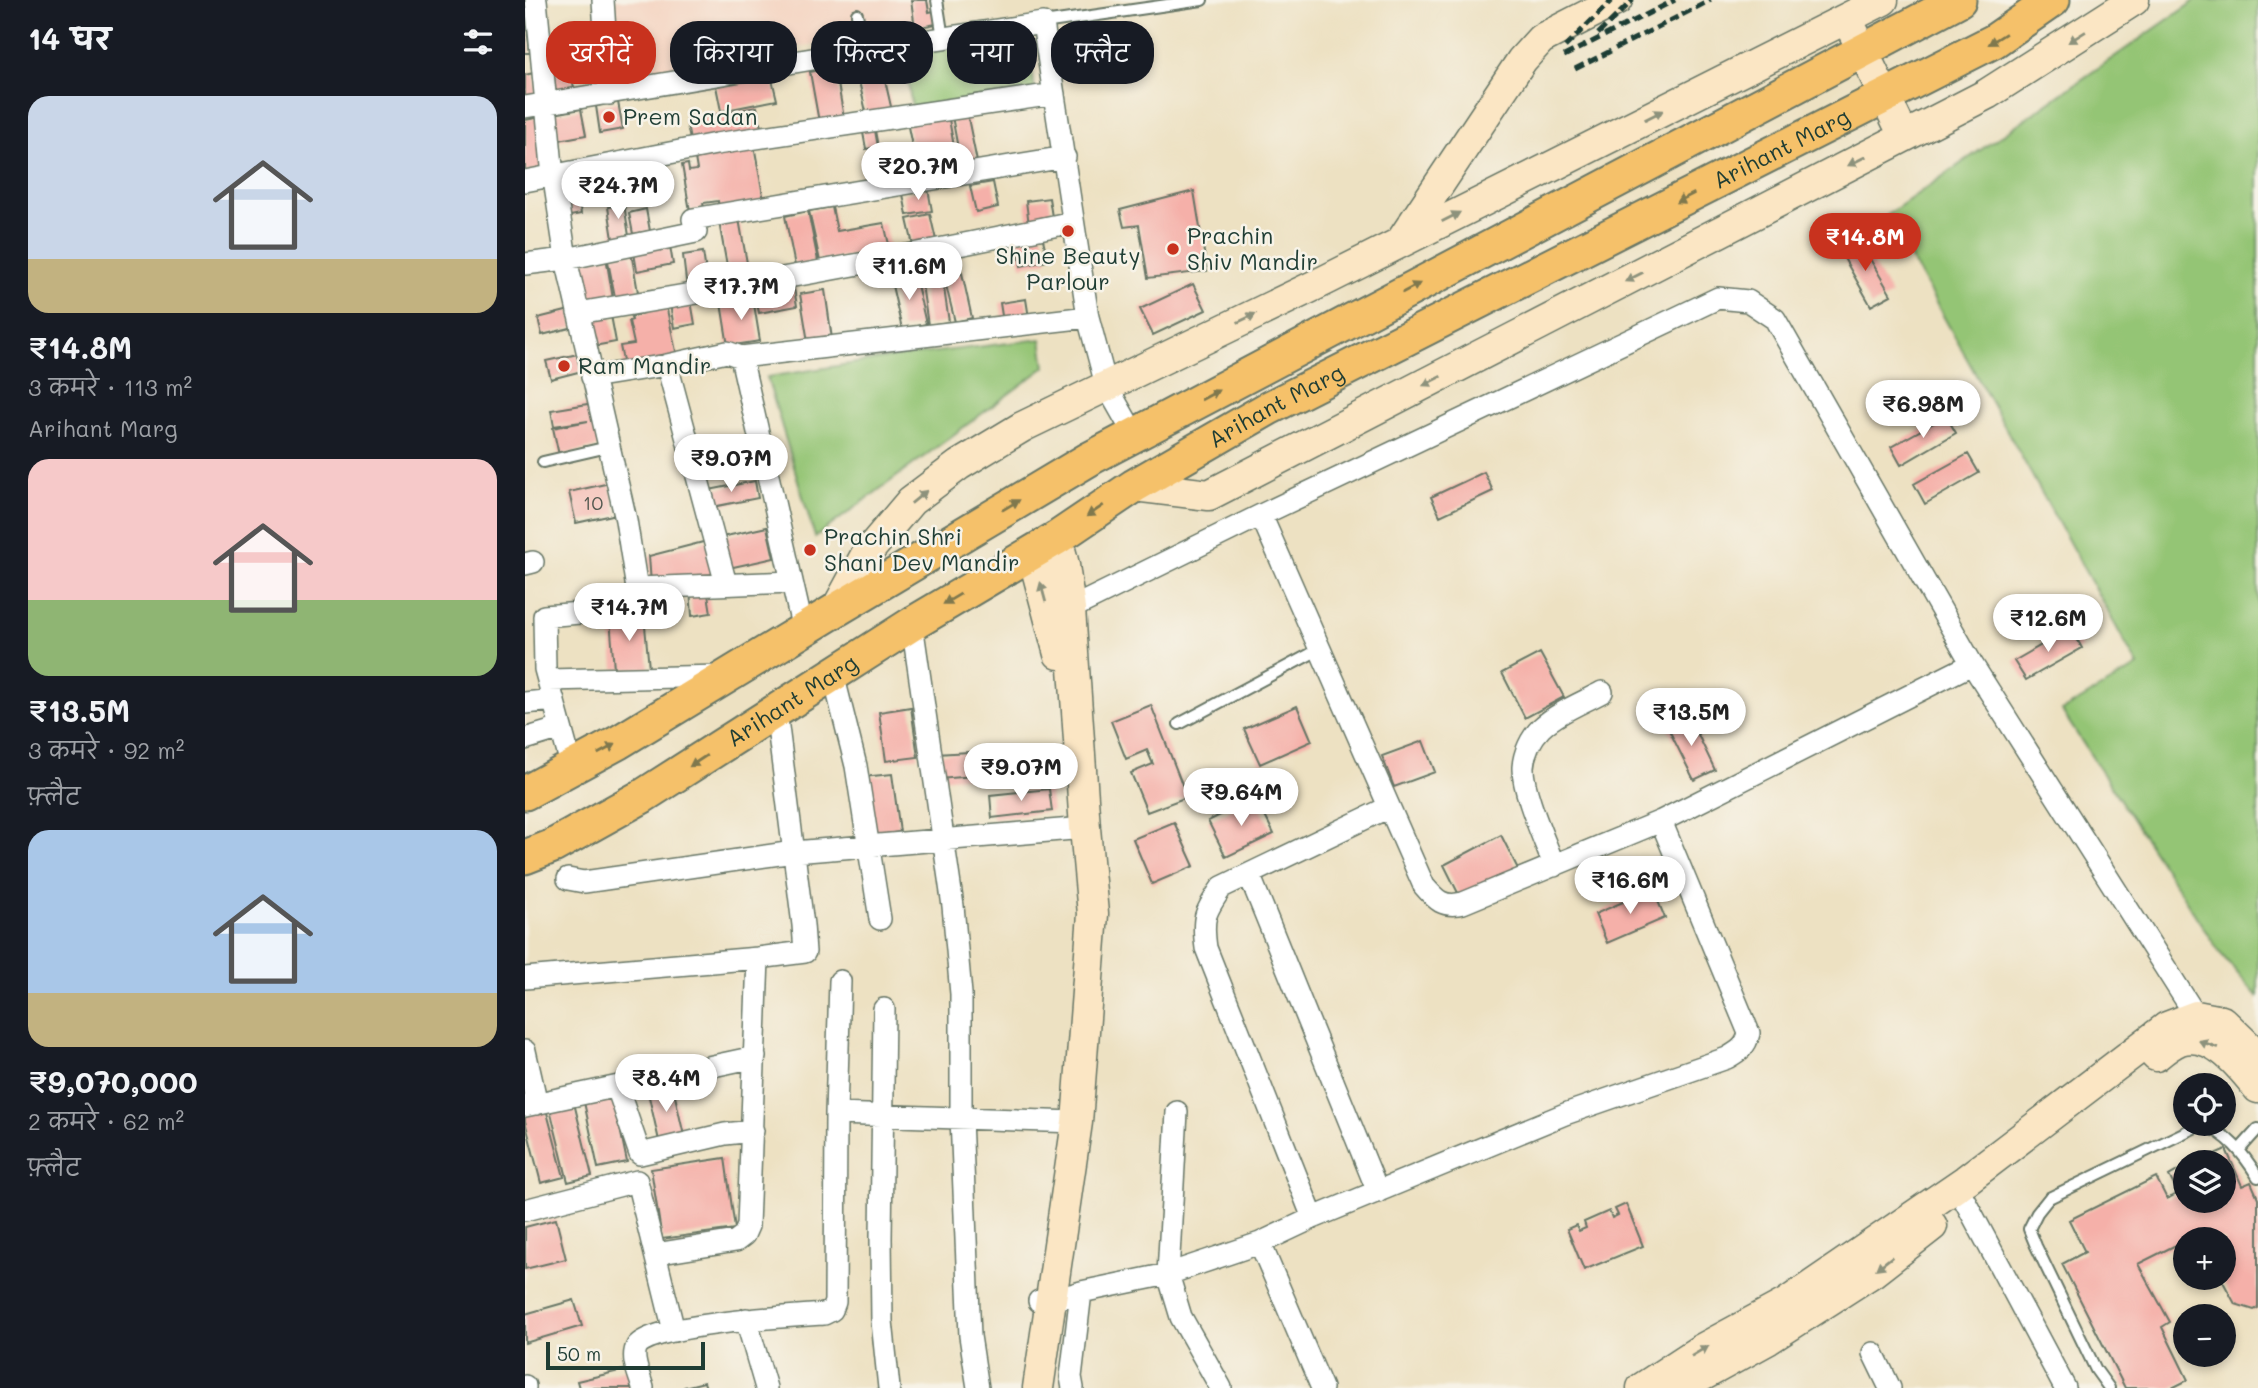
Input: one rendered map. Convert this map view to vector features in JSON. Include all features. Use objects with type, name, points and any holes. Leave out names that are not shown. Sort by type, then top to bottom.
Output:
[{"type":"main road","name":"Arihant Marg","points":[[525,793],[619,742],[1040,487],[1959,0]]},
{"type":"main road","name":"Arihant Marg","points":[[525,857],[553,846],[643,796],[1134,486],[1269,408],[1994,41],[2053,0]]},
{"type":"street","points":[[536,0],[554,174],[566,258],[626,520],[640,608],[544,615],[543,679],[572,768]]},
{"type":"street","points":[[603,0],[609,94]]},
{"type":"street","points":[[1400,243],[1522,60],[1541,39],[1617,0]]},
{"type":"street","points":[[836,610],[867,553],[911,502],[959,465],[1022,426],[1400,243],[1883,0]]},
{"type":"street","points":[[1134,486],[1209,495],[1987,94],[2134,0]]},
{"type":"street","points":[[1846,19],[1864,50],[1904,136]]},
{"type":"street","points":[[933,40],[1043,23],[1088,317],[1106,385],[1135,436]]},
{"type":"street","points":[[525,107],[811,59]]},
{"type":"street","points":[[525,181],[716,144],[1054,94]]},
{"type":"street","points":[[525,264],[696,232],[693,219],[1065,157]]},
{"type":"street","points":[[578,313],[925,253],[1073,222]]},
{"type":"street","points":[[1070,608],[1717,298],[1748,301],[1775,319],[1972,664],[2196,1016]]},
{"type":"street","points":[[592,377],[727,352],[741,357],[1088,317]]},
{"type":"street","points":[[741,357],[803,630]]},
{"type":"street","points":[[667,365],[726,584]]},
{"type":"street","points":[[1261,515],[1424,886],[1435,898],[1450,906],[1661,821],[1972,664]]},
{"type":"street","points":[[1044,545],[1064,565],[1070,608],[1080,829]]},
{"type":"street","points":[[1024,1388],[1044,1301],[1072,1121],[1093,914],[1044,545]]},
{"type":"street","points":[[638,588],[792,582]]},
{"type":"street","points":[[912,624],[953,906],[961,994],[961,1118],[970,1336],[978,1388]]},
{"type":"street","points":[[833,674],[856,766],[880,919]]},
{"type":"street","points":[[543,679],[729,676]]},
{"type":"street","points":[[525,703],[543,679]]},
{"type":"street","points":[[1554,866],[1528,792],[1523,768],[1528,746],[1540,729],[1554,718],[1602,692]]},
{"type":"street","points":[[525,978],[804,952],[803,925],[776,711]]},
{"type":"street","points":[[525,739],[561,728]]},
{"type":"street","points":[[1313,1218],[1206,948],[1203,924],[1210,904],[1221,887],[1389,807]]},
{"type":"street","points":[[1044,1301],[1168,1274],[1260,1243],[1313,1218],[1565,1114],[1727,1058],[1739,1051],[1747,1044],[1749,1033],[1661,821]]},
{"type":"street","points":[[568,879],[584,883],[794,852],[1080,829]]},
{"type":"street","points":[[1249,874],[1378,1192]]},
{"type":"street","points":[[655,1254],[736,1241],[748,1226],[758,958]]},
{"type":"street","points":[[643,1388],[634,1356],[641,1342],[674,1331],[746,1319],[824,1314],[832,1310],[835,1302],[840,981]]},
{"type":"street","points":[[884,1009],[882,1321],[889,1388]]},
{"type":"street","points":[[1680,1388],[1769,1339],[1873,1272],[1962,1193],[2167,1027],[2196,1016],[2222,1021],[2258,1056]]},
{"type":"street","points":[[1642,1388],[1700,1350],[1785,1304],[1962,1193],[2180,1040],[2199,1040],[2215,1045],[2235,1062],[2258,1088]]},
{"type":"street","points":[[525,1051],[531,1105],[755,1057]]},
{"type":"street","points":[[617,1087],[640,1154],[725,1134],[753,1131]]},
{"type":"street","points":[[1177,1112],[1168,1274],[1181,1317],[1221,1388]]},
{"type":"street","points":[[836,1115],[1072,1121]]},
{"type":"street","points":[[525,1210],[637,1181],[674,1331]]},
{"type":"street","points":[[1962,1193],[2065,1388]]},
{"type":"street","points":[[1260,1243],[1322,1388]]},
{"type":"street","points":[[1073,1388],[1071,1377],[1081,1292]]},
{"type":"street","points":[[1038,1388],[1044,1301]]},
{"type":"street","points":[[746,1319],[766,1388]]},
{"type":"street","points":[[1873,1353],[1891,1388]]},
{"type":"lane","points":[[937,0],[943,38]]},
{"type":"lane","points":[[1043,23],[1136,5],[1202,0]]},
{"type":"lane","points":[[857,14],[858,21]]},
{"type":"lane","points":[[543,462],[608,447]]},
{"type":"lane","points":[[1179,724],[1320,649]]},
{"type":"lane","points":[[2109,1388],[2096,1370],[2029,1229],[2037,1213],[2049,1198],[2201,1124],[2215,1129],[2240,1149],[2258,1177]]},
{"type":"lane","points":[[2240,1149],[2258,1129]]},
{"type":"shaded area","points":[[614,0],[911,0],[914,21],[811,21],[811,45],[797,47],[797,21],[670,21],[670,68],[656,70],[656,21],[615,21]]},
{"type":"green space","points":[[2196,0],[2258,0],[2258,997],[2220,953],[2062,711],[2138,666],[1887,215]]},
{"type":"green space","points":[[947,49],[947,84],[1034,84],[1035,90],[912,108],[908,84],[933,84],[933,51]]},
{"type":"green space","points":[[1041,339],[1045,367],[815,537],[767,377],[888,358]]},
{"type":"building","points":[[911,0],[927,0],[929,12],[934,11],[936,24],[933,25],[933,21],[914,21]]},
{"type":"building","points":[[527,27],[530,53],[525,53]]},
{"type":"building","points":[[533,73],[538,101],[525,103],[525,75]]},
{"type":"building","points":[[544,75],[546,84],[573,84],[575,96],[548,100]]},
{"type":"building","points":[[773,84],[777,100],[721,111],[716,86]]},
{"type":"building","points":[[812,84],[838,84],[844,118],[819,122]]},
{"type":"building","points":[[860,84],[886,84],[892,111],[867,116]]},
{"type":"building","name":"Prem Sadan","points":[[618,102],[623,129],[600,133],[596,106]]},
{"type":"building","points":[[757,107],[762,132],[691,145],[686,120]]},
{"type":"building","points":[[581,109],[586,135],[559,140],[554,114]]},
{"type":"building","points":[[967,113],[977,162],[961,165],[952,116]]},
{"type":"building","points":[[948,114],[958,168],[918,175],[907,122]]},
{"type":"building","points":[[541,117],[548,168],[525,172],[525,120]]},
{"type":"building","points":[[874,125],[878,147],[866,149],[862,127]]},
{"type":"building","points":[[754,145],[764,201],[719,209],[718,201],[703,203],[704,208],[690,211],[682,165],[688,164],[689,171],[697,170],[695,158]]},
{"type":"building","points":[[576,182],[581,214],[565,217],[560,184]]},
{"type":"building","points":[[993,182],[998,207],[976,212],[970,186]]},
{"type":"building","points":[[928,189],[932,211],[907,215],[903,194]]},
{"type":"building","name":"Prachin Shiv Mandir","points":[[1194,191],[1207,271],[1148,278],[1139,225],[1124,227],[1120,210]]},
{"type":"building","points":[[1049,198],[1053,223],[1029,225],[1026,201]]},
{"type":"building","points":[[624,204],[629,236],[613,239],[608,207]]},
{"type":"building","points":[[832,207],[837,231],[884,223],[890,249],[820,261],[809,211]]},
{"type":"building","points":[[646,209],[650,231],[633,234],[629,213]]},
{"type":"building","points":[[808,211],[818,261],[795,266],[785,216]]},
{"type":"building","points":[[930,214],[936,240],[913,245],[907,219]]},
{"type":"building","points":[[739,219],[749,274],[729,277],[719,222]]},
{"type":"building","points":[[1042,235],[1048,261],[1021,266],[1016,240]]},
{"type":"building","points":[[669,240],[673,264],[637,271],[633,247]]},
{"type":"building","points":[[1859,240],[1891,295],[1871,306],[1840,251]]},
{"type":"building","points":[[631,252],[639,298],[616,302],[607,256]]},
{"type":"building","points":[[703,252],[708,286],[687,289],[683,255]]},
{"type":"building","points":[[606,257],[614,305],[583,311],[575,263]]},
{"type":"building","points":[[962,273],[972,318],[955,322],[944,277]]},
{"type":"building","points":[[942,275],[949,322],[928,325],[921,278]]},
{"type":"building","points":[[915,276],[926,324],[902,329],[891,281]]},
{"type":"building","points":[[793,282],[797,306],[759,313],[754,289]]},
{"type":"building","points":[[1193,284],[1206,310],[1153,335],[1140,309]]},
{"type":"building","points":[[825,290],[832,339],[808,342],[800,294]]},
{"type":"building","points":[[753,298],[760,341],[728,346],[721,303]]},
{"type":"building","points":[[1026,299],[1029,318],[1003,322],[1000,303]]},
{"type":"building","points":[[691,301],[695,324],[674,328],[670,304]]},
{"type":"building","points":[[666,305],[677,356],[625,371],[620,346],[634,344],[629,321],[632,320],[631,317]]},
{"type":"building","points":[[570,310],[574,327],[542,335],[538,318]]},
{"type":"building","points":[[610,310],[616,342],[588,347],[581,316]]},
{"type":"building","name":"Ram Mandir","points":[[578,354],[582,371],[551,379],[546,361]]},
{"type":"building","points":[[594,403],[603,446],[559,455],[553,428],[588,421],[554,426],[551,410]]},
{"type":"building","points":[[1946,416],[1956,433],[1901,465],[1891,447]]},
{"type":"building","points":[[1968,454],[1979,473],[1925,504],[1914,484]]},
{"type":"building","points":[[1484,472],[1493,491],[1440,516],[1431,497]]},
{"type":"building","points":[[755,481],[758,498],[707,508],[704,491]]},
{"type":"building","points":[[610,483],[617,514],[576,523],[569,492]]},
{"type":"building","points":[[767,527],[774,558],[724,569],[717,538]]},
{"type":"building","points":[[707,541],[715,581],[651,584],[649,556]]},
{"type":"building","points":[[707,588],[711,613],[692,616],[690,589]]},
{"type":"building","points":[[644,616],[649,668],[614,669],[610,618]]},
{"type":"building","points":[[2071,628],[2082,648],[2026,680],[2014,661]]},
{"type":"building","points":[[1540,653],[1564,697],[1525,718],[1502,673]]},
{"type":"building","points":[[1151,705],[1187,797],[1147,812],[1131,773],[1153,764],[1147,750],[1126,759],[1111,721]]},
{"type":"building","points":[[1297,706],[1312,741],[1260,764],[1244,729]]},
{"type":"building","points":[[911,707],[918,757],[886,761],[879,712]]},
{"type":"building","points":[[1689,716],[1715,770],[1694,780],[1667,726]]},
{"type":"building","points":[[1423,741],[1435,772],[1394,787],[1382,756]]},
{"type":"building","points":[[985,751],[986,775],[939,779],[937,754]]},
{"type":"building","points":[[892,774],[900,832],[871,836],[863,777]]},
{"type":"building","points":[[1049,789],[1052,811],[992,818],[990,795]]},
{"type":"building","points":[[1256,798],[1274,834],[1226,857],[1208,821]]},
{"type":"building","points":[[1174,822],[1194,866],[1152,884],[1133,839]]},
{"type":"building","points":[[1501,835],[1519,871],[1462,901],[1444,865]]},
{"type":"building","points":[[1653,889],[1665,918],[1607,943],[1595,914]]},
{"type":"building","points":[[672,1083],[685,1140],[660,1145],[647,1088]]},
{"type":"building","points":[[613,1095],[627,1162],[598,1168],[584,1102]]},
{"type":"building","points":[[574,1103],[592,1176],[568,1182],[550,1109]]},
{"type":"building","points":[[545,1105],[564,1177],[541,1183],[525,1121],[525,1110]]},
{"type":"building","points":[[725,1158],[735,1229],[662,1239],[651,1169]]},
{"type":"building","points":[[2236,1172],[2242,1186],[2251,1182],[2258,1198],[2258,1308],[2254,1310],[2235,1304],[2227,1290],[2236,1290],[2236,1227],[2173,1227],[2173,1246],[2138,1264],[2170,1322],[2162,1327],[2173,1349],[2173,1367],[2182,1367],[2188,1380],[2172,1388],[2125,1388],[2062,1264],[2085,1252],[2069,1220],[2156,1177],[2167,1199],[2173,1196],[2173,1213],[2236,1213]]},
{"type":"building","points":[[1626,1204],[1643,1246],[1584,1270],[1567,1229],[1576,1225],[1579,1231],[1586,1228],[1584,1222],[1609,1211],[1612,1218],[1618,1215],[1615,1209]]},
{"type":"building","points":[[556,1219],[566,1259],[525,1269],[525,1227]]},
{"type":"building","points":[[574,1300],[582,1326],[525,1343],[525,1314]]},
{"type":"building","points":[[632,1368],[637,1388],[579,1388],[577,1381]]},
{"type":"building","points":[[704,1382],[706,1388],[684,1388],[684,1387]]},
{"type":"railway","points":[[1565,47],[1612,0]]},
{"type":"railway","points":[[1598,34],[1633,0]]},
{"type":"railway","points":[[1564,56],[1675,0]]},
{"type":"railway","points":[[1575,69],[1711,0]]},
{"type":"place","name":"Prem Sadan","points":[[609,117]]},
{"type":"place","name":"Shine Beauty Parlour","points":[[1068,231]]},
{"type":"place","name":"Prachin Shiv Mandir","points":[[1173,249]]},
{"type":"place","name":"Ram Mandir","points":[[564,366]]},
{"type":"place","name":"Prachin Shri Shani Dev Mandir","points":[[810,550]]}]
